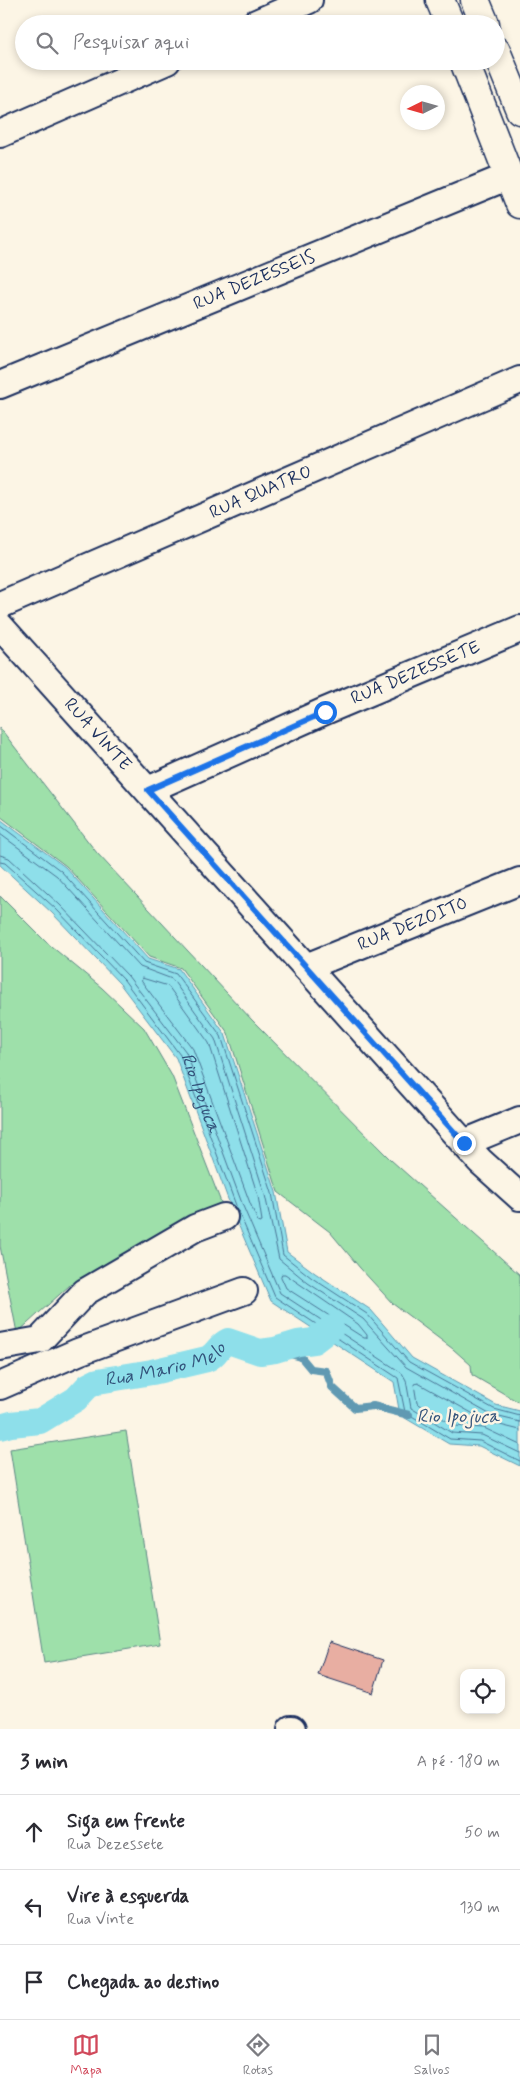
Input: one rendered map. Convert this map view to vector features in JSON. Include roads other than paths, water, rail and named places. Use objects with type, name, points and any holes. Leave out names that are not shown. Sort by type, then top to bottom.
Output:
[{"type":"street","points":[[275,15],[309,0]]},
{"type":"street","points":[[440,0],[446,15]]},
{"type":"street","points":[[475,0],[481,15]]},
{"type":"street","points":[[0,134],[146,70]]},
{"type":"street","points":[[468,70],[520,204]]},
{"type":"street","points":[[504,70],[520,110]]},
{"type":"street","name":"RUA DEZESSEIS","points":[[0,385],[509,176]]},
{"type":"street","name":"RUA QUATRO","points":[[0,605],[520,380]]},
{"type":"street","name":"RUA VINTE","points":[[0,626],[480,1161],[520,1197]]},
{"type":"street","name":"RUA DEZESSETE","points":[[148,790],[520,629]]},
{"type":"street","name":"RUA DEZOITO","points":[[306,966],[520,881]]},
{"type":"street","points":[[464,1143],[520,1120]]},
{"type":"street","points":[[0,1347],[40,1340],[85,1292],[195,1228],[224,1217]]},
{"type":"street","points":[[0,1386],[78,1352],[244,1291]]},
{"type":"water","name":"Rio Ipojuca","points":[[0,819],[65,867],[148,959],[179,969],[225,1034],[276,1192],[287,1252],[371,1310],[412,1358],[496,1405],[520,1411],[520,1466],[479,1446],[449,1444],[400,1415],[394,1382],[271,1301],[232,1210],[176,1058],[120,984],[52,913],[0,865]]},
{"type":"waterway","name":"Rua Mario Melo","points":[[0,1427],[40,1421],[76,1399],[88,1386],[98,1381],[152,1372],[207,1359],[228,1341],[260,1352],[314,1341],[331,1328]]},
{"type":"waterway","points":[[275,1350],[301,1357],[311,1369],[326,1371],[332,1387],[355,1408],[373,1406],[409,1415]]}]
